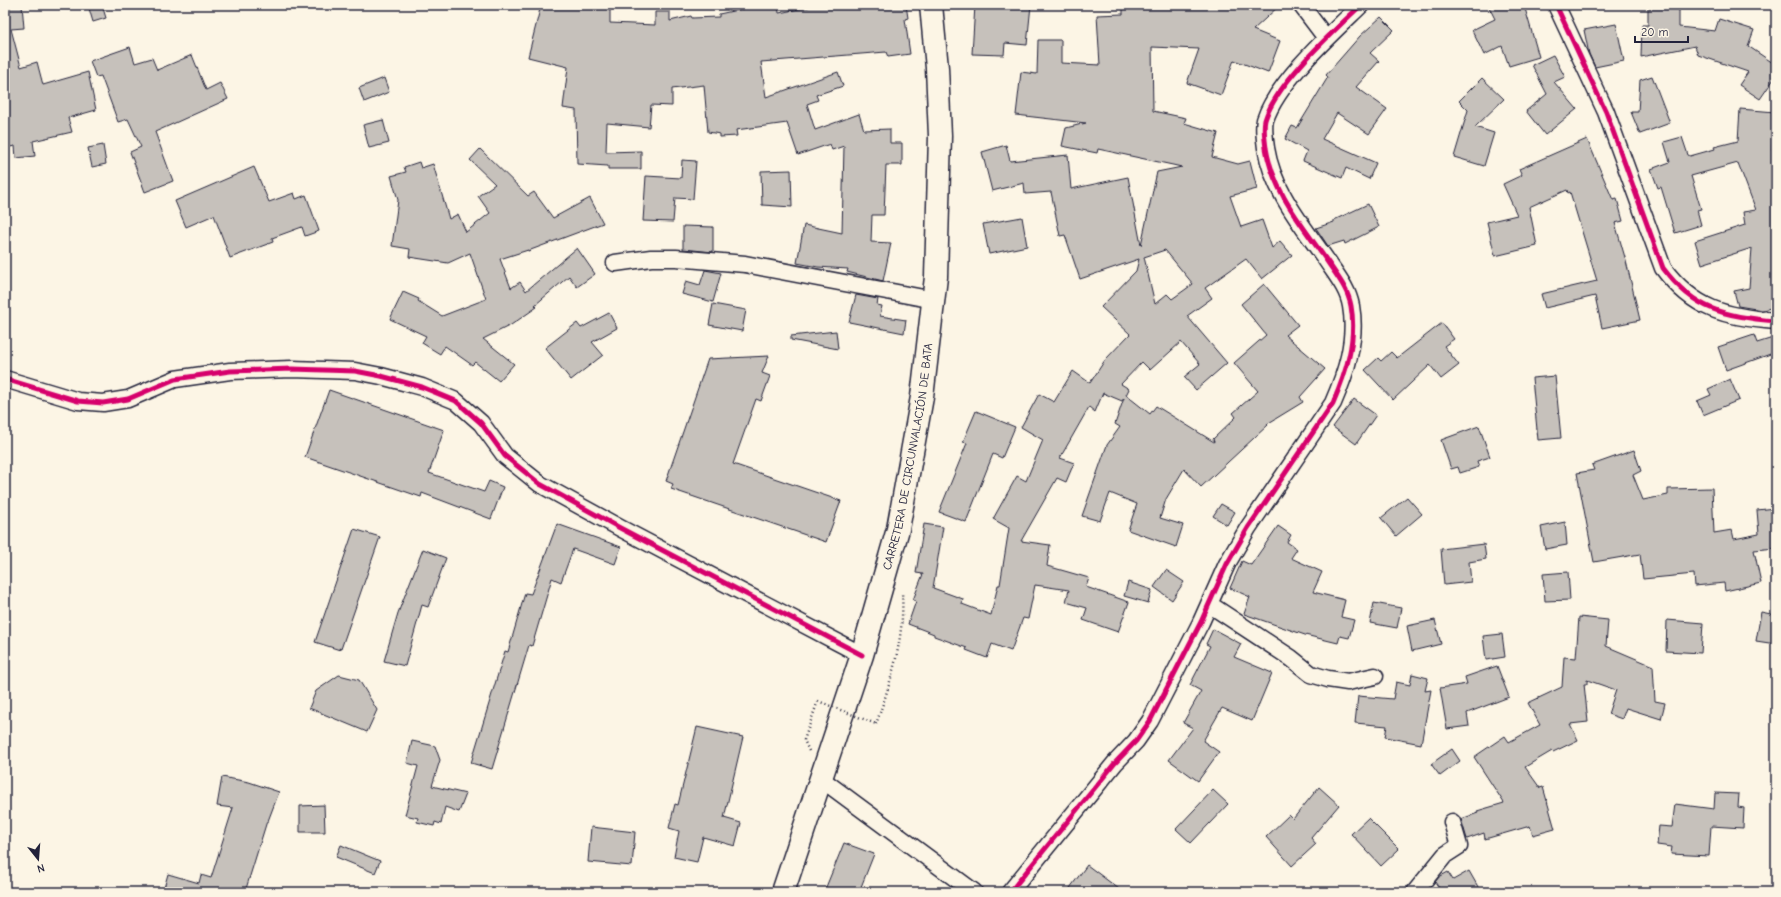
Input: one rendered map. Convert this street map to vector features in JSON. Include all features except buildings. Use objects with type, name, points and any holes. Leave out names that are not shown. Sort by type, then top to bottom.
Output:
[{"type":"main road","name":"CARRETERA DE CIRCUNVALACIÓN DE BATA","points":[[783,892],[862,655],[898,529],[922,397],[936,276],[940,136],[937,68],[931,5]]},
{"type":"street","points":[[1301,5],[1326,38]]},
{"type":"street","points":[[1010,892],[1115,762],[1140,736],[1168,688],[1227,564],[1248,528],[1333,403],[1349,358],[1353,328],[1351,307],[1346,288],[1286,203],[1273,173],[1267,154],[1265,122],[1272,105],[1292,76],[1326,38],[1362,5]]},
{"type":"street","points":[[1556,5],[1606,112],[1664,268],[1676,285],[1703,305],[1724,314],[1746,319],[1776,321]]},
{"type":"street","points":[[616,263],[651,258],[676,258],[745,264],[934,300]]},
{"type":"street","points":[[5,379],[78,401],[103,403],[128,399],[175,379],[230,371],[292,369],[355,371],[422,387],[456,401],[481,423],[505,456],[540,484],[620,528],[862,655]]},
{"type":"street","points":[[1209,604],[1291,658],[1311,674],[1328,679],[1348,682],[1375,676]]},
{"type":"street","points":[[820,778],[974,892]]},
{"type":"street","points":[[1415,892],[1445,855],[1459,846],[1452,822]]},
{"type":"path","points":[[804,740],[818,701],[876,724],[892,679]]},
{"type":"cycle path","points":[[1010,892],[1115,763],[1136,741],[1150,721],[1201,622],[1227,564],[1248,528],[1333,403],[1338,392],[1349,356],[1353,331],[1350,300],[1338,277],[1282,194],[1270,164],[1266,148],[1264,127],[1271,105],[1293,74],[1361,5]]},
{"type":"cycle path","points":[[1556,5],[1606,112],[1663,268],[1687,293],[1712,309],[1726,314],[1776,321]]},
{"type":"cycle path","points":[[5,379],[78,401],[103,403],[128,399],[175,379],[230,371],[292,369],[355,371],[422,387],[456,401],[481,423],[505,456],[540,484],[620,528],[862,655]]}]
